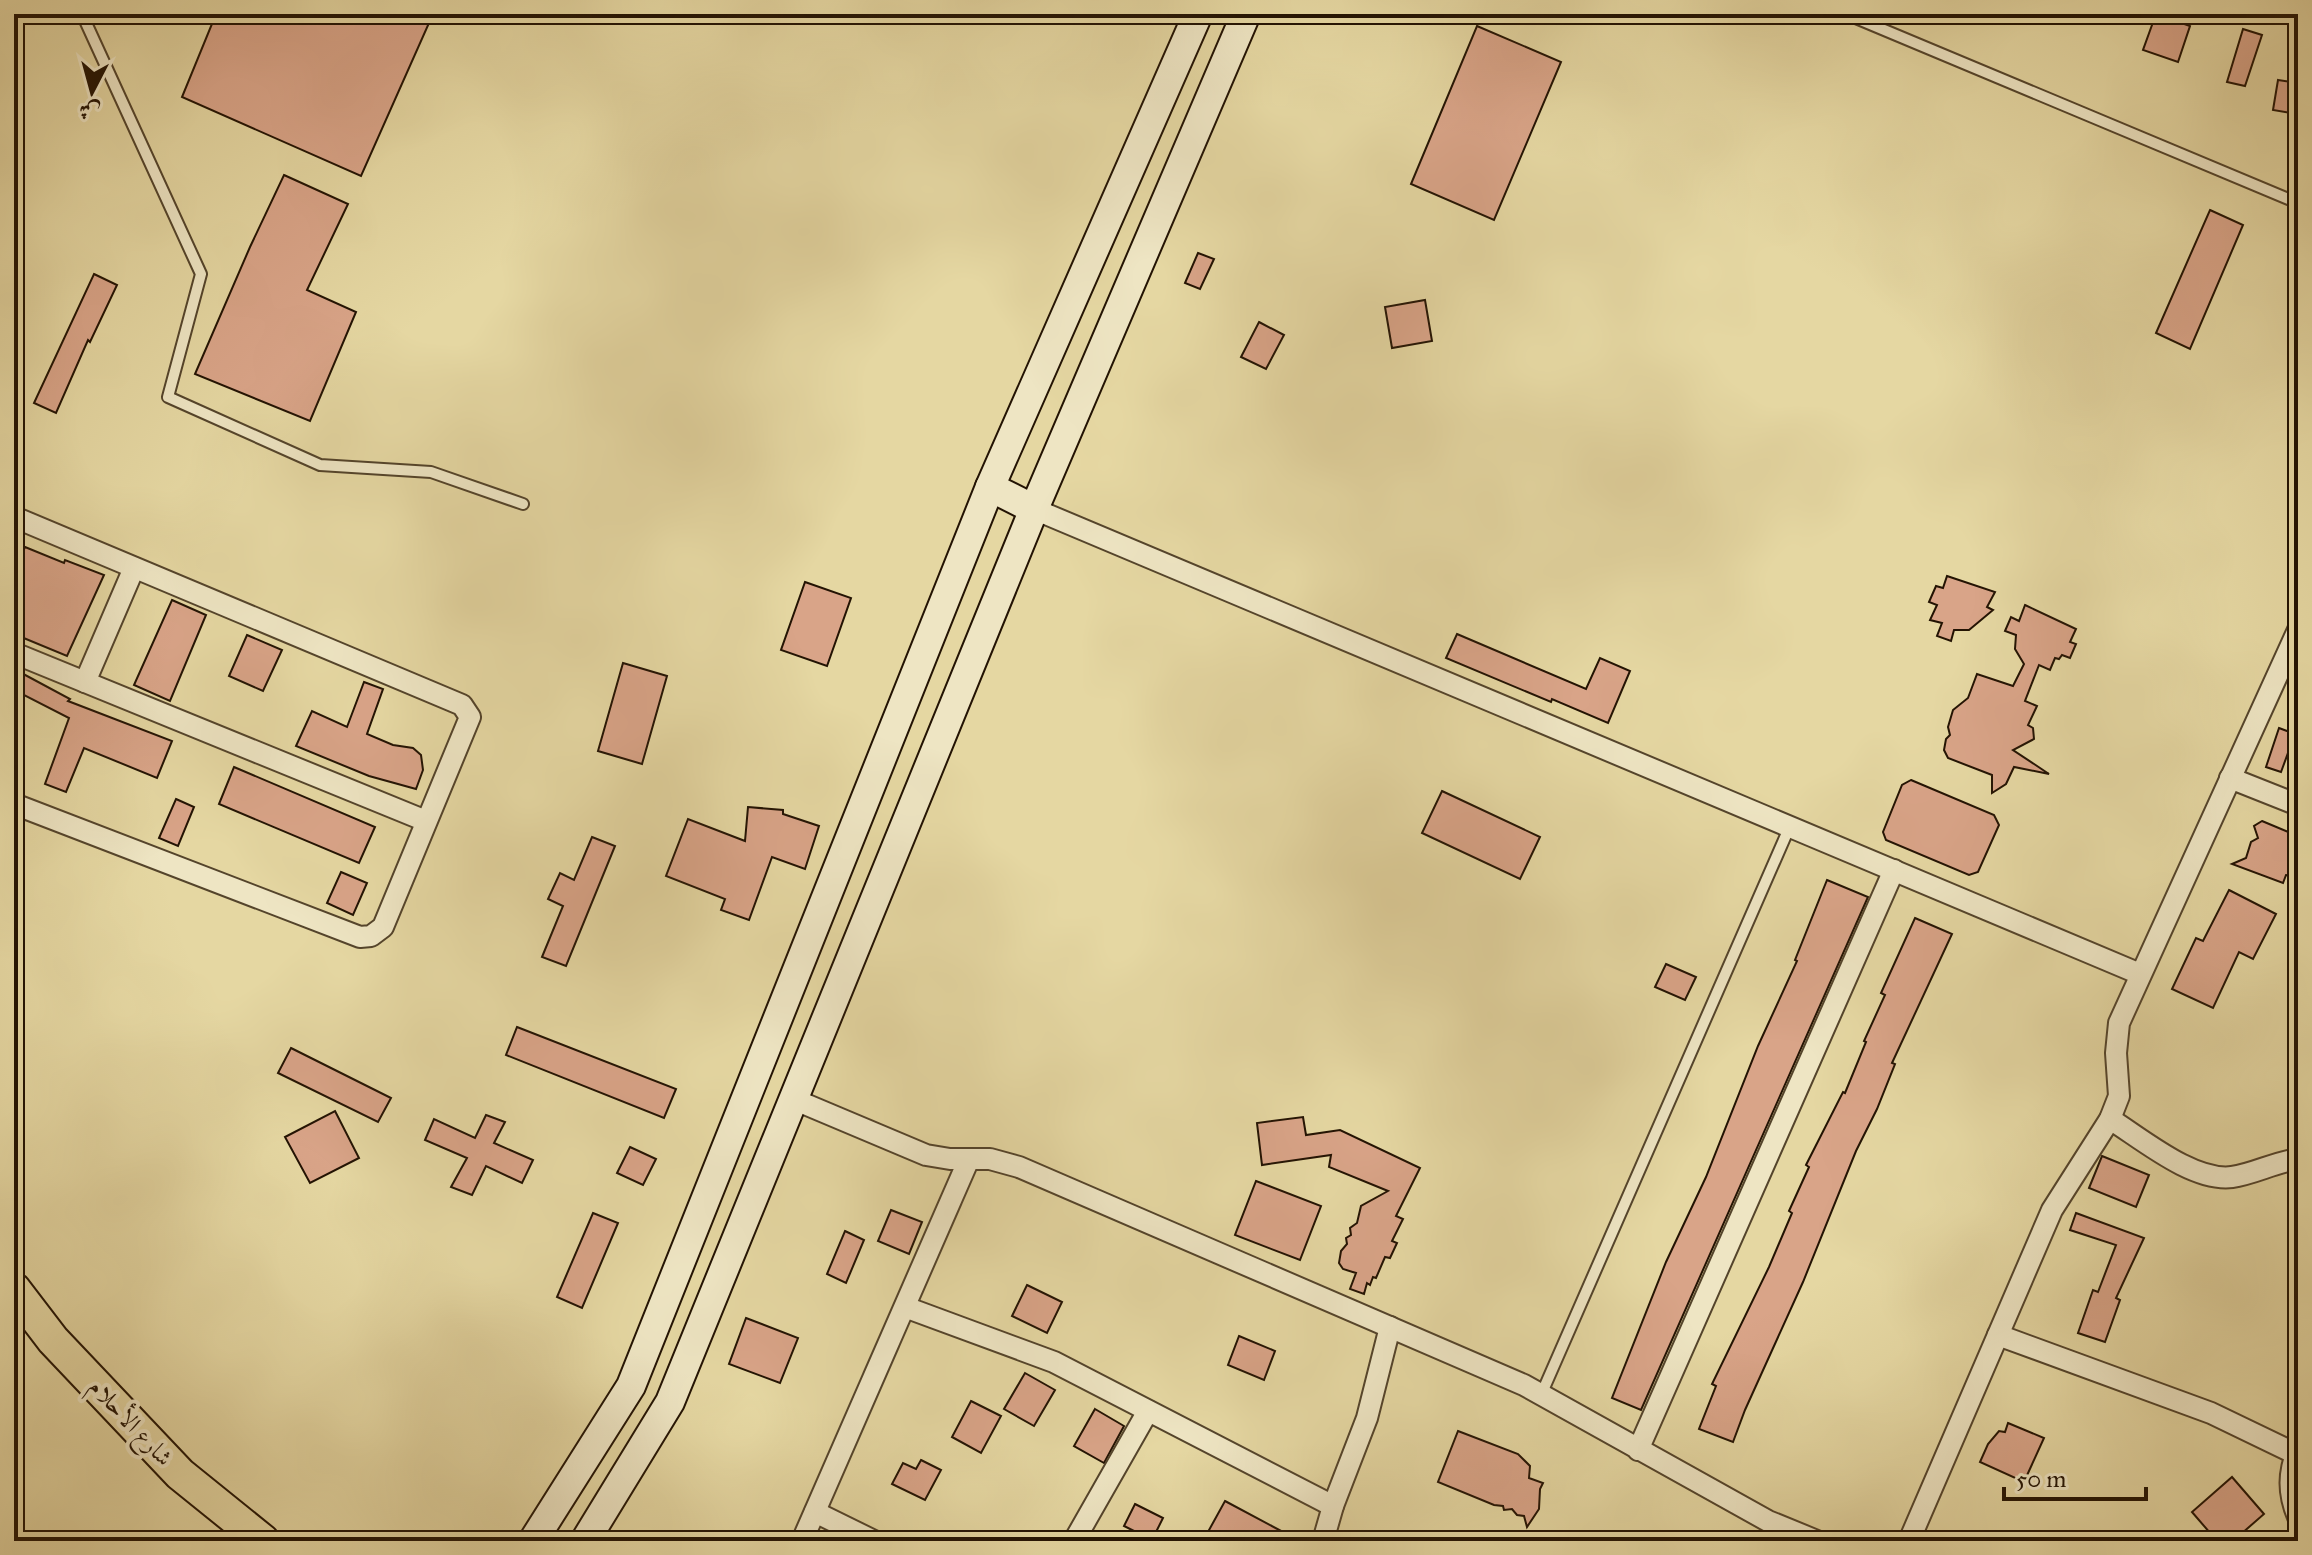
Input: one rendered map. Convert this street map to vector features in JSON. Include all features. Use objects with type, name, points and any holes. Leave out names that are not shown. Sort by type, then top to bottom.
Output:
[{"type":"main road","points":[[533,1541],[631,1386],[990,487],[1198,14]]},
{"type":"main road","points":[[585,1541],[670,1402],[1034,509],[1246,14]]},
{"type":"main road","points":[[990,487],[1034,509]]},
{"type":"main road","points":[[696,1228],[733,1245]]},
{"type":"main road","name":"شارع الأحلام","points":[[14,1289],[53,1340],[180,1474],[263,1541]]},
{"type":"street","points":[[1034,509],[2140,974]]},
{"type":"street","points":[[14,517],[462,705],[470,717],[383,927],[371,936],[360,937],[14,804]]},
{"type":"street","points":[[85,682],[134,568]]},
{"type":"street","points":[[1909,1541],[2052,1210],[2110,1119],[2119,1096],[2116,1053],[2119,1023],[2298,630]]},
{"type":"street","points":[[14,653],[426,821]]},
{"type":"street","points":[[2230,778],[2298,805]]},
{"type":"street","points":[[1638,1450],[1894,870]]},
{"type":"street","points":[[793,1099],[926,1155],[950,1159],[990,1159],[1019,1167],[1390,1327],[1524,1385],[1768,1521],[1817,1541]]},
{"type":"street","points":[[2110,1119],[2199,1173],[2230,1177],[2298,1159]]},
{"type":"street","points":[[802,1541],[969,1159]]},
{"type":"street","points":[[905,1307],[1054,1362],[1333,1506]]},
{"type":"street","points":[[1323,1541],[1367,1418],[1390,1327]]},
{"type":"street","points":[[1998,1335],[2211,1413],[2297,1452],[2290,1469],[2293,1504],[2298,1517]]},
{"type":"street","points":[[1074,1541],[1148,1411]]},
{"type":"street","points":[[815,1512],[874,1541]]},
{"type":"lane","points":[[82,14],[201,274],[168,397],[320,465],[431,472],[523,504]]},
{"type":"lane","points":[[1846,14],[2298,203]]},
{"type":"lane","points":[[1541,1395],[1790,826]]},
{"type":"building","points":[[216,14],[433,14],[361,176],[182,97]]},
{"type":"building","points":[[2156,14],[2190,26],[2178,62],[2143,50]]},
{"type":"building","points":[[1477,26],[1561,62],[1494,220],[1411,184]]},
{"type":"building","points":[[2243,29],[2262,35],[2245,86],[2227,82]]},
{"type":"building","points":[[2278,80],[2298,83],[2298,114],[2273,110]]},
{"type":"building","points":[[284,175],[348,204],[307,290],[356,312],[310,421],[195,374]]},
{"type":"building","points":[[2210,210],[2243,225],[2190,349],[2156,333]]},
{"type":"building","points":[[1198,253],[1214,259],[1200,289],[1185,283]]},
{"type":"building","points":[[94,274],[117,285],[90,342],[88,340],[56,413],[34,403]]},
{"type":"building","points":[[1425,300],[1432,341],[1392,348],[1385,307]]},
{"type":"building","points":[[1259,322],[1284,335],[1266,369],[1241,357]]},
{"type":"building","points":[[25,547],[104,575],[67,656],[14,634],[14,571]]},
{"type":"building","points":[[1947,576],[1995,592],[1987,607],[1993,610],[1969,630],[1954,630],[1951,641],[1937,636],[1942,623],[1930,620],[1937,605],[1929,602],[1936,586],[1943,588]]},
{"type":"building","points":[[805,582],[851,598],[827,666],[781,650]]},
{"type":"building","points":[[172,600],[206,615],[170,701],[134,685]]},
{"type":"building","points":[[2025,605],[2076,629],[2070,642],[2076,644],[2070,658],[2062,655],[2059,659],[2055,658],[2050,670],[2039,665],[2025,701],[2037,706],[2028,725],[2033,728],[2034,739],[2013,750],[2049,774],[2014,767],[2006,784],[1992,793],[1992,775],[1948,758],[1944,750],[1950,735],[1948,727],[1953,710],[1968,698],[1977,674],[2013,686],[2024,664],[2015,649],[2016,635],[2005,631],[2011,617],[2019,621]]},
{"type":"building","points":[[1457,634],[1586,689],[1600,658],[1630,671],[1608,723],[1446,658]]},
{"type":"building","points":[[247,635],[282,650],[263,691],[229,676]]},
{"type":"building","points":[[623,663],[667,676],[642,764],[598,751]]},
{"type":"building","points":[[14,669],[70,699],[68,701],[172,741],[157,778],[84,748],[66,792],[45,784],[69,718],[14,690]]},
{"type":"building","points":[[364,682],[383,689],[367,734],[393,745],[413,748],[421,755],[423,770],[416,789],[369,776],[296,746],[312,711],[347,727]]},
{"type":"building","points":[[2279,728],[2295,734],[2281,772],[2266,767]]},
{"type":"building","points":[[234,767],[375,827],[359,863],[219,804]]},
{"type":"building","points":[[1911,780],[1994,815],[1999,825],[1978,872],[1969,875],[1886,840],[1883,832],[1902,785]]},
{"type":"building","points":[[1442,791],[1540,837],[1520,879],[1422,833]]},
{"type":"building","points":[[176,799],[194,807],[178,846],[159,838]]},
{"type":"building","points":[[748,807],[783,810],[783,814],[819,826],[805,869],[772,857],[749,920],[721,910],[725,899],[666,876],[688,819],[745,841]]},
{"type":"building","points":[[2262,821],[2298,836],[2298,877],[2286,875],[2283,883],[2232,864],[2246,858],[2251,842],[2258,838],[2254,826]]},
{"type":"building","points":[[592,837],[615,846],[566,966],[542,957],[563,906],[548,899],[560,873],[574,880]]},
{"type":"building","points":[[341,872],[367,883],[353,915],[327,903]]},
{"type":"building","points":[[1827,880],[1868,897],[1641,1410],[1612,1398],[1666,1262],[1706,1177],[1758,1046],[1797,961]]},
{"type":"building","points":[[2229,890],[2276,914],[2253,959],[2239,952],[2213,1008],[2172,989],[2196,938],[2203,941]]},
{"type":"building","points":[[1915,918],[1952,934],[1892,1063],[1895,1064],[1877,1109],[1856,1151],[1733,1442],[1699,1429],[1716,1386],[1712,1384],[1769,1267],[1809,1167],[1806,1165],[1845,1093],[1885,995],[1881,993]]},
{"type":"building","points":[[1666,964],[1696,977],[1685,1000],[1655,987]]},
{"type":"building","points":[[517,1027],[676,1089],[664,1118],[506,1055]]},
{"type":"building","points":[[291,1048],[391,1098],[378,1122],[278,1073]]},
{"type":"building","points":[[335,1111],[359,1158],[310,1183],[285,1137]]},
{"type":"building","points":[[486,1115],[505,1122],[494,1143],[533,1160],[522,1183],[486,1166],[472,1195],[451,1187],[467,1158],[425,1140],[434,1119],[475,1138]]},
{"type":"building","points":[[1303,1117],[1306,1135],[1340,1130],[1420,1168],[1396,1216],[1403,1219],[1392,1241],[1397,1243],[1390,1258],[1385,1257],[1376,1278],[1373,1277],[1370,1285],[1367,1283],[1364,1294],[1350,1289],[1356,1273],[1343,1269],[1339,1263],[1341,1251],[1347,1244],[1346,1238],[1351,1235],[1350,1228],[1357,1223],[1361,1206],[1388,1191],[1329,1167],[1331,1155],[1262,1165],[1257,1123]]},
{"type":"building","points":[[630,1147],[656,1159],[643,1185],[617,1173]]},
{"type":"building","points":[[2102,1156],[2149,1175],[2136,1207],[2089,1188]]},
{"type":"building","points":[[1256,1181],[1321,1206],[1300,1260],[1235,1235]]},
{"type":"building","points":[[891,1210],[922,1222],[909,1254],[878,1241]]},
{"type":"building","points":[[593,1213],[618,1223],[582,1308],[557,1297]]},
{"type":"building","points":[[2076,1213],[2144,1238],[2116,1298],[2120,1300],[2105,1342],[2078,1333],[2093,1290],[2098,1292],[2116,1245],[2070,1230]]},
{"type":"building","points":[[845,1231],[864,1240],[846,1283],[827,1274]]},
{"type":"building","points":[[1027,1285],[1062,1302],[1047,1333],[1012,1316]]},
{"type":"building","points":[[746,1318],[798,1338],[780,1383],[729,1364]]},
{"type":"building","points":[[1239,1336],[1275,1351],[1264,1380],[1228,1365]]},
{"type":"building","points":[[1025,1373],[1055,1390],[1034,1426],[1004,1409]]},
{"type":"building","points":[[971,1401],[1001,1416],[981,1453],[952,1437]]},
{"type":"building","points":[[1095,1409],[1124,1426],[1104,1463],[1074,1446]]},
{"type":"building","points":[[2008,1423],[2044,1438],[2024,1482],[1980,1462],[1988,1444],[1999,1431],[2005,1432]]},
{"type":"building","points":[[1458,1431],[1518,1454],[1530,1466],[1529,1478],[1543,1483],[1539,1509],[1527,1527],[1524,1516],[1517,1515],[1512,1509],[1504,1510],[1503,1506],[1438,1482]]},
{"type":"building","points":[[921,1460],[941,1470],[925,1500],[892,1484],[903,1463],[916,1469]]},
{"type":"building","points":[[2232,1477],[2264,1514],[2233,1541],[2217,1541],[2192,1512]]},
{"type":"building","points":[[1225,1501],[1300,1541],[1203,1541]]},
{"type":"building","points":[[1135,1504],[1163,1518],[1152,1540],[1124,1526]]}]
